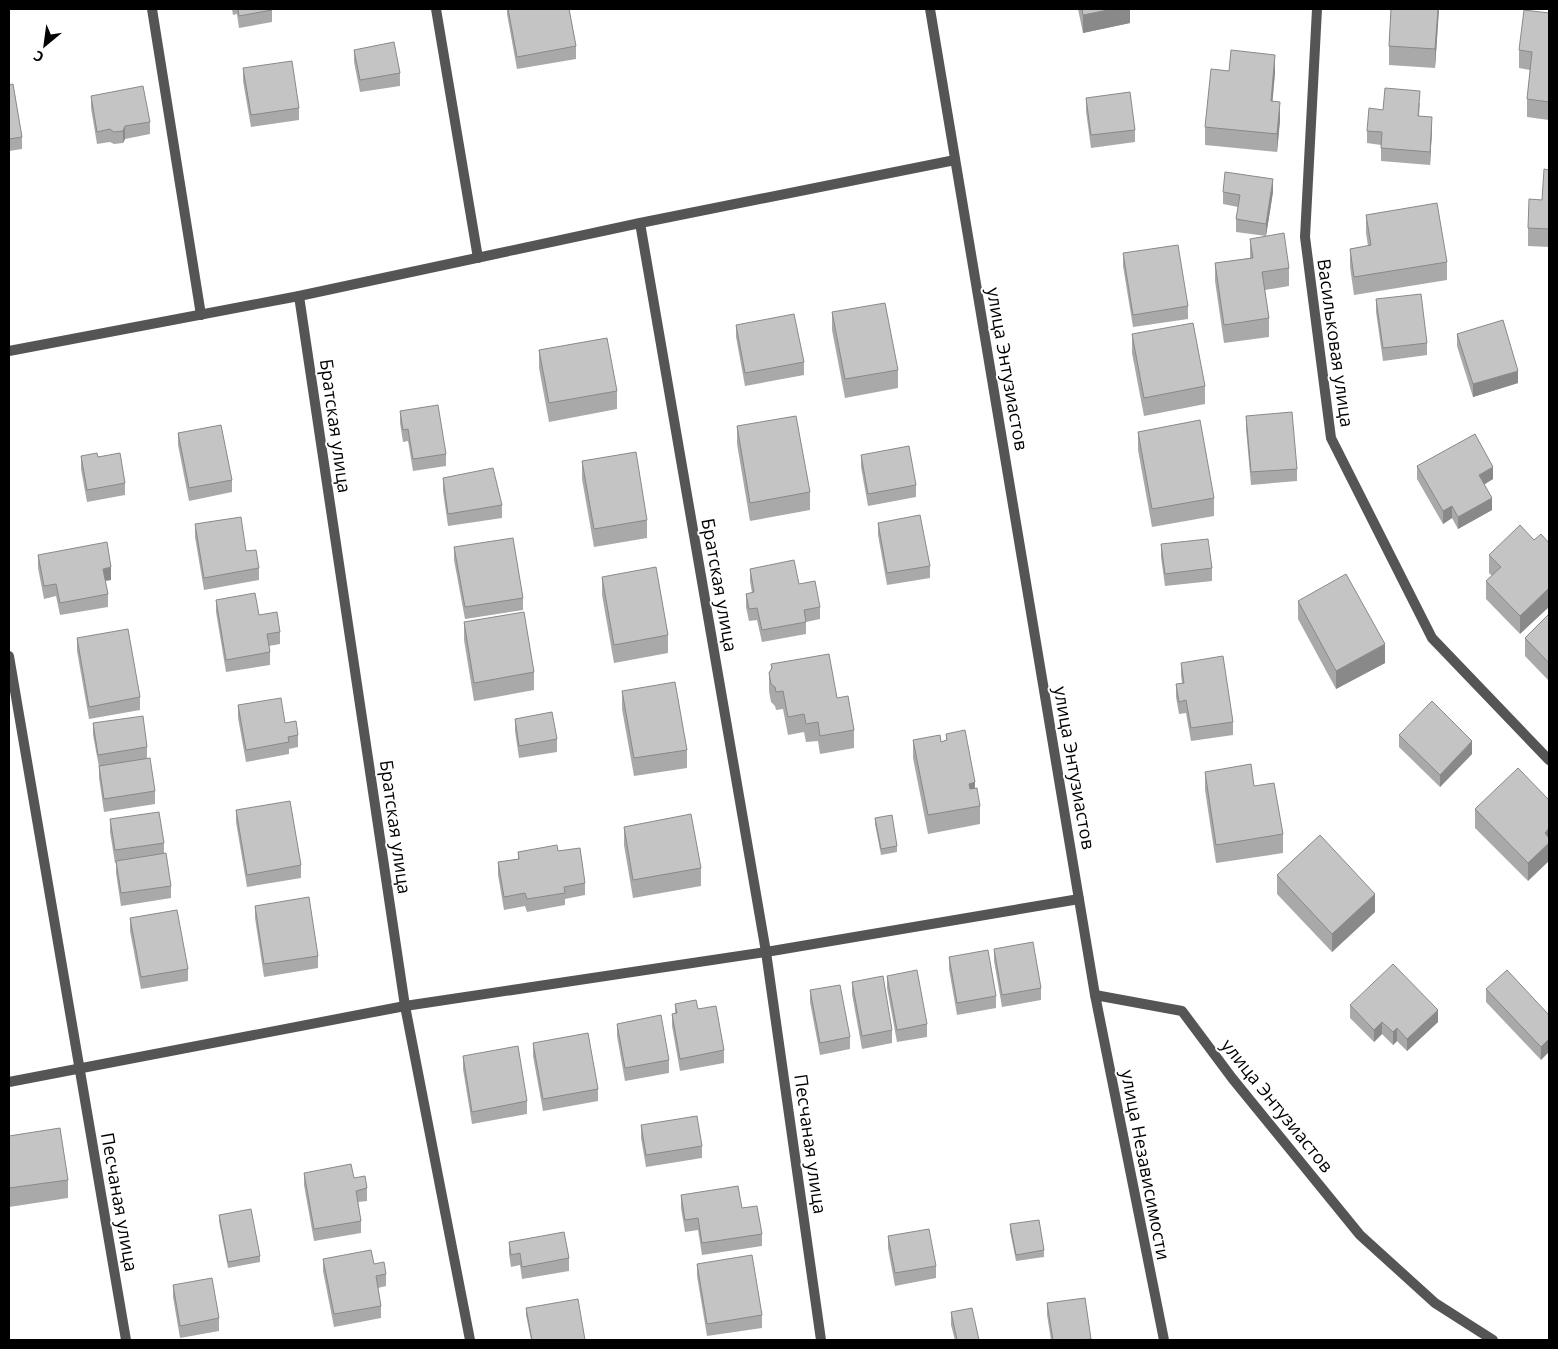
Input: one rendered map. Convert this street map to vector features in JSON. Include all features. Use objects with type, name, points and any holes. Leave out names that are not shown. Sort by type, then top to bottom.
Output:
[{"type":"street","points":[[152,9],[201,315]]},
{"type":"street","points":[[436,9],[478,258]]},
{"type":"street","name":"улица Энтузиастов","points":[[930,9],[1095,995],[1182,1011],[1232,1078],[1360,1235],[1436,1303],[1493,1340]]},
{"type":"street","name":"Васильковая улица","points":[[1317,9],[1305,237],[1331,438],[1432,638],[1549,760]]},
{"type":"street","points":[[9,351],[299,296],[640,223],[955,160]]},
{"type":"street","name":"Братская улица","points":[[640,223],[766,952]]},
{"type":"street","name":"Братская улица","points":[[299,296],[405,1006]]},
{"type":"street","points":[[9,656],[80,1069]]},
{"type":"street","points":[[9,1082],[405,1006],[766,952],[1079,898]]},
{"type":"street","name":"Песчаная улица","points":[[766,952],[821,1340]]},
{"type":"street","name":"улица Независимости","points":[[1095,995],[1164,1340]]},
{"type":"street","points":[[405,1006],[470,1340]]},
{"type":"street","name":"Песчаная улица","points":[[80,1069],[126,1340]]},
{"type":"building","points":[[238,9],[272,9],[272,10],[239,16]]},
{"type":"building","points":[[508,9],[569,9],[576,46],[517,57]]},
{"type":"building","points":[[1082,9],[1113,9],[1083,15]]},
{"type":"building","points":[[1391,9],[1438,9],[1435,49],[1389,46]]},
{"type":"building","points":[[1524,10],[1549,13],[1549,102],[1527,99],[1532,52],[1519,50]]},
{"type":"building","points":[[394,42],[400,73],[360,80],[354,50]]},
{"type":"building","points":[[1231,50],[1275,55],[1271,101],[1280,102],[1277,134],[1205,127],[1211,69],[1229,71]]},
{"type":"building","points":[[292,61],[299,108],[251,115],[243,68]]},
{"type":"building","points":[[13,84],[22,137],[9,139],[9,85]]},
{"type":"building","points":[[143,86],[150,122],[125,126],[123,131],[114,132],[110,129],[97,132],[91,96]]},
{"type":"building","points":[[1385,88],[1420,91],[1418,116],[1432,117],[1430,152],[1381,148],[1382,132],[1367,131],[1369,108],[1383,110]]},
{"type":"building","points":[[1130,92],[1135,130],[1091,135],[1086,98]]},
{"type":"building","points":[[1544,169],[1549,170],[1549,229],[1528,228],[1529,199],[1542,200]]},
{"type":"building","points":[[1225,172],[1273,179],[1266,224],[1236,219],[1240,195],[1223,192]]},
{"type":"building","points":[[1437,203],[1447,262],[1354,277],[1350,249],[1371,245],[1366,215]]},
{"type":"building","points":[[1284,233],[1289,268],[1262,272],[1269,318],[1224,325],[1215,263],[1253,258],[1250,239]]},
{"type":"building","points":[[1178,245],[1188,306],[1133,315],[1123,253]]},
{"type":"building","points":[[1421,294],[1427,343],[1383,348],[1376,299]]},
{"type":"building","points":[[885,303],[898,370],[845,379],[832,312]]},
{"type":"building","points":[[794,314],[804,362],[745,373],[736,325]]},
{"type":"building","points":[[1503,320],[1518,371],[1473,384],[1457,334]]},
{"type":"building","points":[[1193,323],[1205,386],[1144,398],[1132,334]]},
{"type":"building","points":[[607,338],[617,391],[549,403],[539,350]]},
{"type":"building","points":[[438,405],[446,454],[413,459],[408,429],[403,430],[400,411]]},
{"type":"building","points":[[1292,412],[1297,469],[1251,472],[1246,416]]},
{"type":"building","points":[[796,416],[810,492],[750,503],[737,426]]},
{"type":"building","points":[[1200,420],[1214,498],[1152,509],[1138,432]]},
{"type":"building","points":[[221,425],[232,480],[189,488],[178,433]]},
{"type":"building","points":[[1475,434],[1493,467],[1479,475],[1492,498],[1458,517],[1452,506],[1443,511],[1417,466]]},
{"type":"building","points":[[909,446],[916,485],[868,494],[861,455]]},
{"type":"building","points":[[636,452],[647,520],[594,529],[582,461]]},
{"type":"building","points":[[97,453],[98,457],[120,453],[125,483],[87,490],[81,456]]},
{"type":"building","points":[[493,468],[502,505],[448,514],[443,478]]},
{"type":"building","points":[[920,515],[930,566],[887,573],[878,523]]},
{"type":"building","points":[[241,517],[246,551],[256,550],[259,568],[204,578],[195,524]]},
{"type":"building","points":[[1520,525],[1534,540],[1541,534],[1549,543],[1549,588],[1520,616],[1486,581],[1501,567],[1489,555]]},
{"type":"building","points":[[513,538],[523,598],[465,607],[454,547]]},
{"type":"building","points":[[1208,539],[1212,568],[1165,574],[1161,544]]},
{"type":"building","points":[[107,542],[111,567],[103,569],[108,594],[60,603],[56,584],[44,586],[38,555]]},
{"type":"building","points":[[794,560],[799,584],[815,581],[820,607],[804,610],[806,622],[762,630],[757,608],[749,609],[746,594],[754,592],[750,569]]},
{"type":"building","points":[[656,567],[668,635],[614,645],[602,577]]},
{"type":"building","points":[[1346,574],[1385,644],[1336,671],[1298,601]]},
{"type":"building","points":[[255,593],[259,615],[277,612],[280,632],[267,634],[270,652],[226,660],[216,600]]},
{"type":"building","points":[[524,612],[534,672],[474,683],[464,622]]},
{"type":"building","points":[[1549,614],[1549,663],[1525,638]]},
{"type":"building","points":[[128,629],[140,697],[89,707],[77,638]]},
{"type":"building","points":[[829,654],[837,698],[848,696],[854,730],[820,736],[818,722],[806,724],[804,714],[788,717],[783,691],[776,692],[775,687],[771,684],[769,673],[772,668],[771,664]]},
{"type":"building","points":[[1223,656],[1233,722],[1191,728],[1186,700],[1179,702],[1176,684],[1184,683],[1181,663]]},
{"type":"building","points":[[675,682],[687,750],[634,758],[622,691]]},
{"type":"building","points":[[281,698],[285,723],[296,721],[298,735],[288,737],[289,742],[246,750],[238,705]]},
{"type":"building","points":[[1432,701],[1472,741],[1440,775],[1399,735]]},
{"type":"building","points":[[552,712],[557,739],[519,746],[515,719]]},
{"type":"building","points":[[143,716],[147,747],[98,755],[93,723]]},
{"type":"building","points":[[965,730],[975,782],[969,784],[970,789],[977,788],[980,806],[928,815],[913,740],[940,735],[941,742],[947,740],[946,734]]},
{"type":"building","points":[[150,758],[155,791],[104,799],[99,766]]},
{"type":"building","points":[[1251,764],[1254,786],[1274,783],[1283,834],[1216,845],[1205,772]]},
{"type":"building","points":[[1518,768],[1549,800],[1549,828],[1545,833],[1549,838],[1549,843],[1528,863],[1475,809]]},
{"type":"building","points":[[290,801],[301,865],[247,875],[236,810]]},
{"type":"building","points":[[159,812],[164,843],[115,850],[110,819]]},
{"type":"building","points":[[691,814],[701,868],[633,880],[624,827]]},
{"type":"building","points":[[892,815],[897,846],[881,849],[875,818]]},
{"type":"building","points":[[1320,835],[1375,894],[1332,934],[1277,875]]},
{"type":"building","points":[[557,845],[558,851],[580,848],[585,883],[564,887],[565,893],[527,899],[525,893],[504,897],[498,862],[519,859],[518,852]]},
{"type":"building","points":[[166,853],[171,886],[121,893],[116,861]]},
{"type":"building","points":[[309,897],[318,956],[264,964],[255,906]]},
{"type":"building","points":[[177,910],[188,969],[141,977],[130,918]]},
{"type":"building","points":[[1033,942],[1041,988],[1002,995],[994,949]]},
{"type":"building","points":[[988,950],[996,996],[957,1003],[949,957]]},
{"type":"building","points":[[1393,964],[1438,1010],[1407,1039],[1397,1028],[1393,1032],[1382,1022],[1374,1030],[1350,1005]]},
{"type":"building","points":[[917,970],[927,1024],[897,1030],[887,976]]},
{"type":"building","points":[[1507,970],[1549,1015],[1549,1039],[1541,1047],[1486,989]]},
{"type":"building","points":[[883,976],[892,1030],[862,1036],[852,982]]},
{"type":"building","points":[[840,985],[850,1037],[820,1043],[810,990]]},
{"type":"building","points":[[696,1000],[698,1009],[716,1006],[724,1050],[680,1059],[672,1014],[677,1013],[675,1004]]},
{"type":"building","points":[[661,1015],[669,1060],[625,1068],[617,1024]]},
{"type":"building","points":[[588,1033],[598,1089],[543,1099],[533,1043]]},
{"type":"building","points":[[518,1046],[527,1101],[472,1112],[463,1056]]},
{"type":"building","points":[[697,1116],[702,1146],[646,1155],[641,1125]]},
{"type":"building","points":[[60,1128],[68,1180],[9,1188],[9,1136]]},
{"type":"building","points":[[351,1164],[354,1178],[365,1176],[367,1188],[356,1191],[361,1221],[314,1229],[304,1173]]},
{"type":"building","points":[[738,1186],[742,1208],[757,1206],[762,1234],[702,1243],[698,1218],[685,1220],[681,1195]]},
{"type":"building","points":[[251,1209],[260,1256],[228,1262],[219,1215]]},
{"type":"building","points":[[1039,1220],[1044,1250],[1016,1255],[1010,1224]]},
{"type":"building","points":[[929,1229],[936,1266],[895,1273],[888,1236]]},
{"type":"building","points":[[564,1232],[569,1258],[522,1267],[520,1253],[511,1255],[509,1242]]},
{"type":"building","points":[[371,1250],[374,1264],[384,1262],[386,1274],[376,1276],[381,1306],[334,1314],[323,1259]]},
{"type":"building","points":[[752,1255],[762,1315],[707,1324],[697,1264]]},
{"type":"building","points":[[212,1278],[219,1318],[180,1326],[173,1285]]},
{"type":"building","points":[[1085,1298],[1091,1339],[1053,1340],[1047,1303]]},
{"type":"building","points":[[578,1299],[585,1340],[532,1340],[526,1308]]},
{"type":"building","points":[[972,1308],[979,1340],[957,1340],[951,1312]]}]
